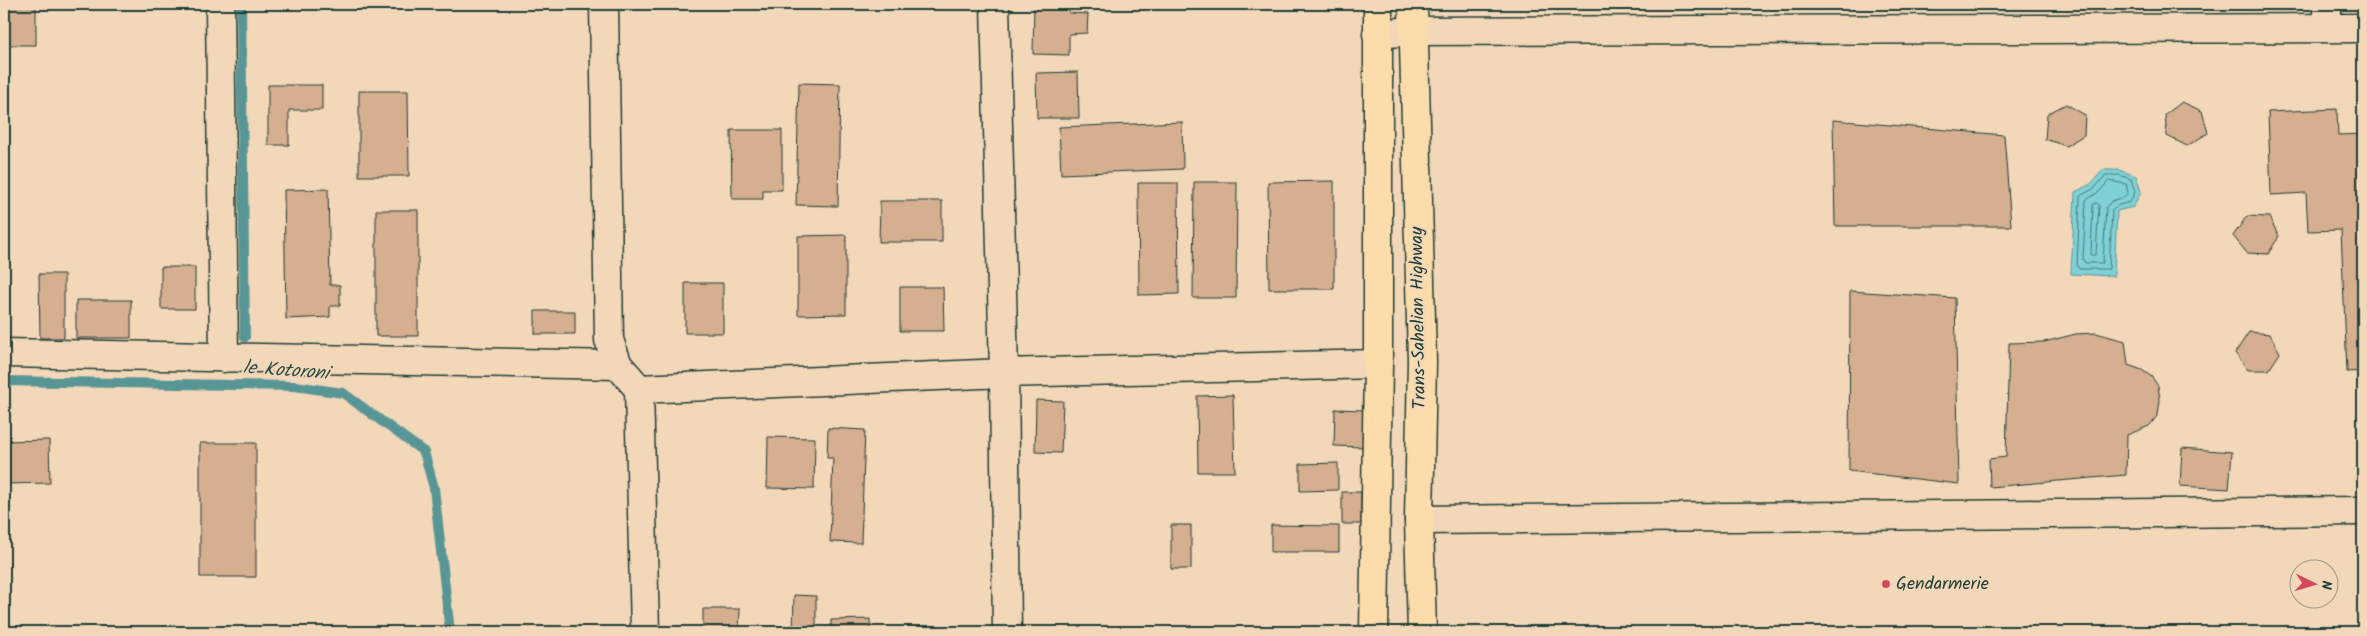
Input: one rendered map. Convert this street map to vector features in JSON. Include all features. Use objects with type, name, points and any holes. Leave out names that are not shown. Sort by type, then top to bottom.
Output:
[{"type":"highway","points":[[1374,632],[1378,364],[1378,4]]},
{"type":"highway","name":"Trans-Sahelian Highway","points":[[1413,4],[1422,362],[1419,520],[1422,632]]},
{"type":"street","points":[[220,4],[224,358]]},
{"type":"street","points":[[604,4],[609,340],[618,365],[639,390],[645,632]]},
{"type":"street","points":[[996,4],[1004,373],[1006,632]]},
{"type":"street","points":[[1378,34],[1413,31],[2327,16],[2363,28]]},
{"type":"street","points":[[4,354],[618,365]]},
{"type":"street","points":[[639,390],[1004,373],[1378,364]]},
{"type":"street","points":[[1419,520],[2363,511]]},
{"type":"water","points":[[2103,170],[2119,170],[2136,176],[2141,192],[2133,207],[2117,211],[2114,276],[2071,274],[2075,192],[2091,184]]},
{"type":"building","points":[[4,4],[36,4],[36,45],[4,45]]},
{"type":"building","points":[[1034,4],[1070,4],[1069,13],[1088,14],[1087,33],[1069,34],[1069,55],[1033,54]]},
{"type":"building","points":[[1078,72],[1079,118],[1037,118],[1036,73]]},
{"type":"building","points":[[799,83],[840,84],[838,206],[796,205]]},
{"type":"building","points":[[268,85],[322,85],[322,110],[289,110],[289,145],[268,145]]},
{"type":"building","points":[[359,91],[408,91],[409,176],[359,176]]},
{"type":"building","points":[[2182,102],[2202,111],[2208,133],[2187,146],[2167,136],[2165,115]]},
{"type":"building","points":[[2066,104],[2085,115],[2084,135],[2066,146],[2045,139],[2047,114]]},
{"type":"building","points":[[2337,109],[2338,135],[2363,134],[2363,371],[2347,372],[2341,230],[2308,231],[2306,193],[2271,195],[2268,112]]},
{"type":"building","points":[[1833,120],[2004,135],[2011,226],[1835,226]]},
{"type":"building","points":[[1182,122],[1183,169],[1061,174],[1059,127]]},
{"type":"building","points":[[731,130],[782,130],[782,190],[763,190],[763,199],[732,199]]},
{"type":"building","points":[[1334,181],[1334,289],[1269,289],[1268,182]]},
{"type":"building","points":[[1194,182],[1237,182],[1236,298],[1193,298]]},
{"type":"building","points":[[1138,183],[1178,183],[1179,294],[1139,295]]},
{"type":"building","points":[[328,189],[330,285],[340,285],[340,306],[330,306],[330,317],[286,319],[284,190]]},
{"type":"building","points":[[880,201],[942,201],[942,242],[879,242]]},
{"type":"building","points":[[376,210],[418,210],[418,336],[376,336]]},
{"type":"building","points":[[2247,216],[2269,217],[2279,236],[2268,254],[2247,253],[2233,236]]},
{"type":"building","points":[[846,235],[846,314],[798,315],[798,236]]},
{"type":"building","points":[[161,267],[195,267],[195,309],[161,309]]},
{"type":"building","points":[[39,274],[64,274],[64,338],[40,338]]},
{"type":"building","points":[[685,283],[723,283],[723,333],[685,333]]},
{"type":"building","points":[[900,287],[943,287],[944,331],[900,331]]},
{"type":"building","points":[[1850,291],[1955,298],[1959,484],[1849,471]]},
{"type":"building","points":[[76,300],[131,300],[131,338],[76,338]]},
{"type":"building","points":[[535,311],[575,311],[575,334],[535,334]]},
{"type":"building","points":[[2249,332],[2270,334],[2280,353],[2269,370],[2248,370],[2235,353]]},
{"type":"building","points":[[2096,333],[2125,341],[2128,365],[2142,370],[2152,377],[2158,386],[2160,400],[2158,415],[2149,426],[2127,435],[2126,475],[1990,487],[1989,459],[2006,457],[2009,343],[2044,342],[2076,334]]},
{"type":"building","points":[[1233,395],[1235,472],[1198,472],[1197,396]]},
{"type":"building","points":[[1036,400],[1063,401],[1061,453],[1035,452]]},
{"type":"building","points":[[1335,409],[1365,410],[1364,447],[1334,446]]},
{"type":"building","points":[[828,428],[865,430],[861,543],[830,542],[833,458],[827,458]]},
{"type":"building","points":[[768,437],[815,438],[814,489],[767,488]]},
{"type":"building","points":[[49,440],[50,483],[4,484],[4,441]]},
{"type":"building","points":[[200,443],[256,443],[256,577],[200,577]]},
{"type":"building","points":[[2182,448],[2232,452],[2229,489],[2180,486]]},
{"type":"building","points":[[1338,463],[1338,490],[1300,491],[1300,464]]},
{"type":"building","points":[[1342,492],[1361,492],[1361,524],[1342,524]]},
{"type":"building","points":[[1171,525],[1191,525],[1191,569],[1171,569]]},
{"type":"building","points":[[1271,525],[1339,526],[1339,552],[1271,552]]},
{"type":"building","points":[[794,595],[816,596],[816,632],[793,632]]},
{"type":"building","points":[[703,609],[740,609],[739,632],[703,632]]},
{"type":"building","points":[[870,619],[870,632],[831,632],[831,620]]},
{"type":"waterway","points":[[241,4],[245,337]]},
{"type":"waterway","name":"le Kotoroni","points":[[4,381],[295,386],[343,393],[424,452],[434,488],[450,632]]},
{"type":"place","name":"Gendarmerie","points":[[1886,584]]}]
